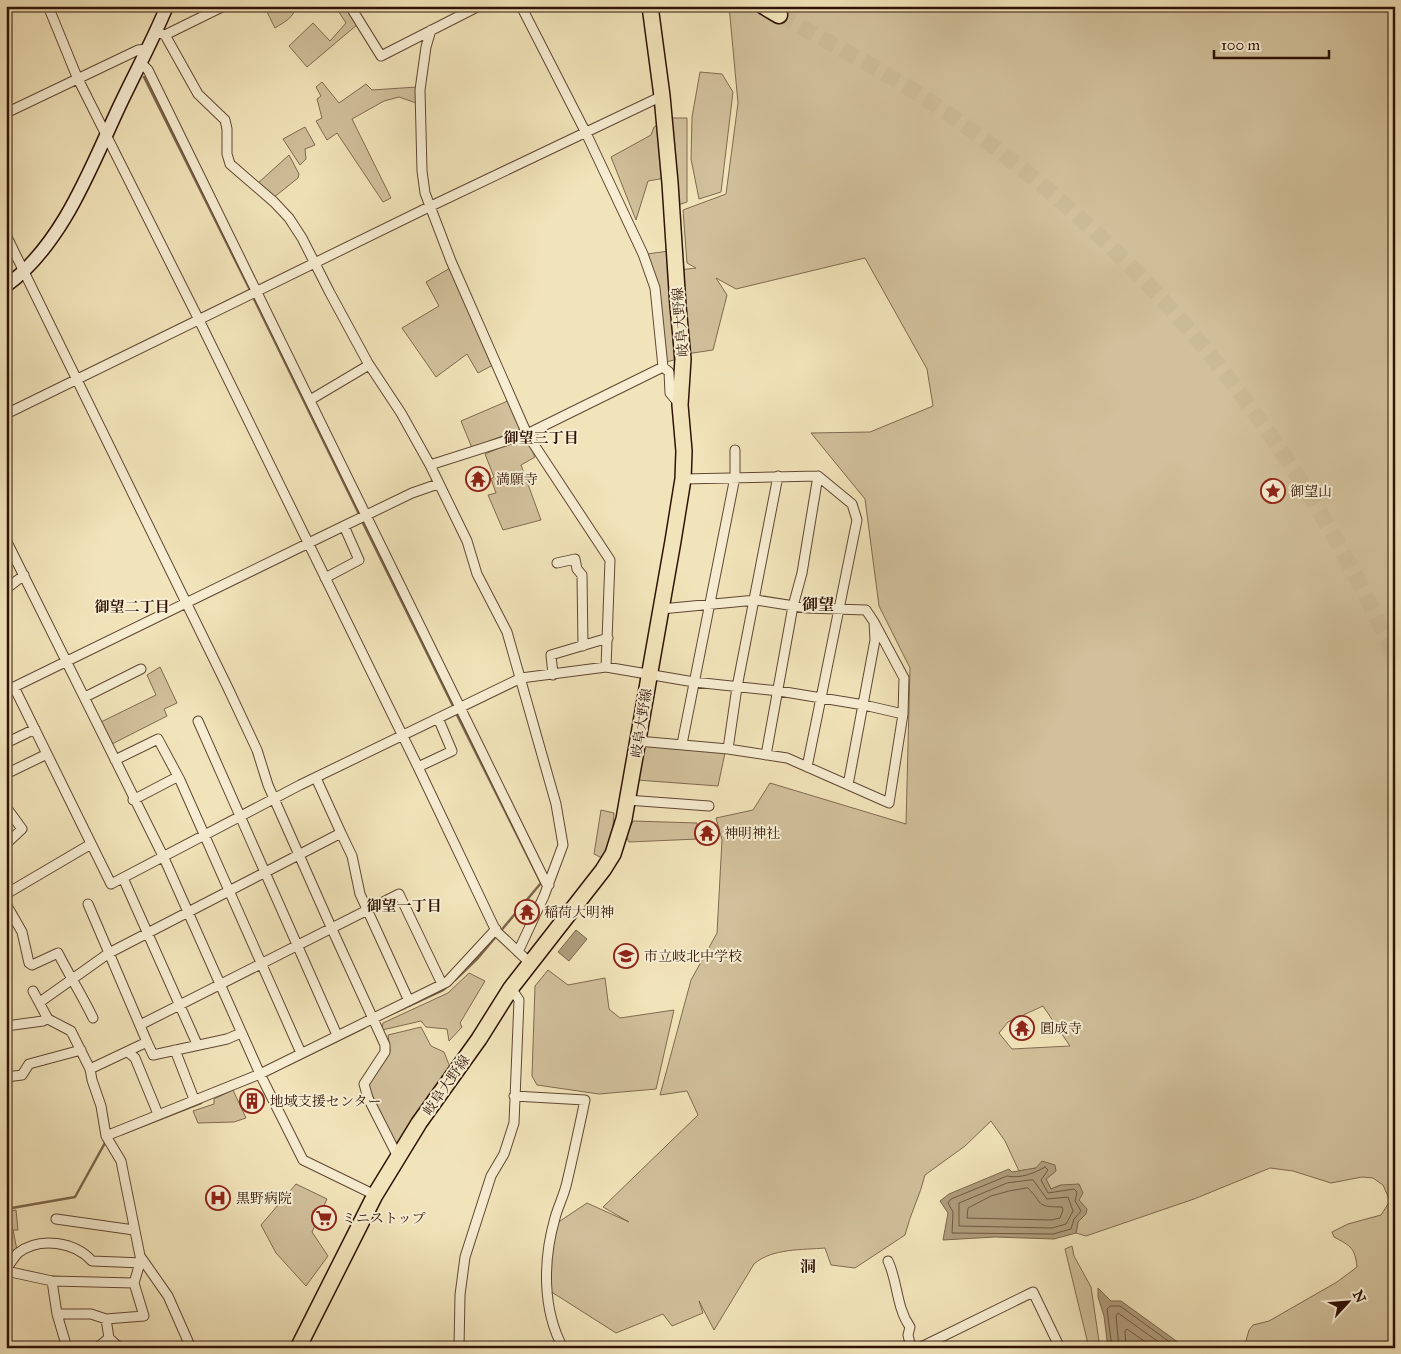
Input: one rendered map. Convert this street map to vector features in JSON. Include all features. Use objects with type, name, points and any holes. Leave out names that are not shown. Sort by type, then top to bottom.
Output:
[{"type":"highway","points":[[764,6],[779,15]]},
{"type":"main road","name":"岐阜大野線","points":[[298,1348],[375,1194],[398,1157],[511,988],[608,864],[616,845],[627,800],[661,609],[682,479],[684,451],[680,405],[684,359],[662,96],[650,6]]},
{"type":"street","points":[[48,6],[77,78],[199,320],[496,929],[530,962]]},
{"type":"street","points":[[167,6],[160,34],[198,94],[225,120],[227,154],[230,164],[289,218],[302,238],[314,264],[370,365],[401,413],[430,465],[467,541],[478,574],[507,632],[561,828],[562,845],[549,884],[518,952]]},
{"type":"street","points":[[6,286],[25,272],[40,255],[58,227],[106,134],[146,48],[160,34],[224,6]]},
{"type":"street","points":[[350,6],[381,56],[478,6]]},
{"type":"street","points":[[521,6],[631,226],[654,288],[663,367],[669,372],[670,393],[680,405]]},
{"type":"street","points":[[431,30],[423,65],[420,90],[422,171],[429,206],[527,434],[610,560],[606,667]]},
{"type":"street","points":[[6,113],[77,78],[146,48]]},
{"type":"street","points":[[140,62],[148,70],[546,883],[549,884]]},
{"type":"street","points":[[6,414],[429,206],[662,96]]},
{"type":"street","points":[[6,234],[188,603],[256,750],[331,927],[385,1045],[385,1052],[364,1084],[368,1098],[398,1157]]},
{"type":"street","points":[[310,400],[370,365]]},
{"type":"street","points":[[430,465],[527,434],[663,367]]},
{"type":"street","points":[[682,744],[735,477],[735,450]]},
{"type":"street","points":[[728,749],[737,687],[778,476]]},
{"type":"street","points":[[682,479],[818,476],[852,504],[857,520],[807,767]]},
{"type":"street","points":[[766,755],[779,692],[793,606],[802,574],[818,476]]},
{"type":"street","points":[[438,484],[412,493],[366,515],[14,687],[111,884],[164,858],[275,798],[521,678],[606,667],[694,682],[822,698],[903,714]]},
{"type":"street","points":[[325,578],[359,560],[344,526]]},
{"type":"street","points":[[6,540],[164,858],[241,1033],[303,1160],[375,1194]]},
{"type":"street","points":[[557,563],[575,559],[577,570],[582,575],[584,646]]},
{"type":"street","points":[[6,589],[24,575]]},
{"type":"street","points":[[638,741],[728,749],[787,758],[889,803],[903,714],[904,678],[866,610],[793,606],[753,600],[661,609]]},
{"type":"street","points":[[848,785],[875,640],[874,622]]},
{"type":"street","points":[[553,675],[551,655],[608,638]]},
{"type":"street","points":[[84,697],[141,669]]},
{"type":"street","points":[[418,767],[452,751],[438,718]]},
{"type":"street","points":[[198,721],[337,1035]]},
{"type":"street","points":[[6,743],[35,729]]},
{"type":"street","points":[[115,760],[158,739],[205,836],[301,1053]]},
{"type":"street","points":[[10,772],[47,754]]},
{"type":"street","points":[[134,800],[177,777]]},
{"type":"street","points":[[316,778],[352,856],[360,894],[408,1001]]},
{"type":"street","points":[[627,800],[709,806]]},
{"type":"street","points":[[6,807],[22,829],[6,844]]},
{"type":"street","points":[[40,1002],[109,953],[341,832]]},
{"type":"street","points":[[6,894],[91,844]]},
{"type":"street","points":[[123,878],[197,1044]]},
{"type":"street","points":[[140,1025],[399,894],[442,984]]},
{"type":"street","points":[[6,904],[22,932],[29,963],[32,965],[58,953],[76,983],[93,1018]]},
{"type":"street","points":[[88,904],[153,1054],[227,1039],[241,1033]]},
{"type":"street","points":[[106,1136],[260,1074],[447,982],[496,929]]},
{"type":"street","points":[[459,1348],[460,1295],[465,1257],[491,1176],[504,1154],[514,1123],[519,1000],[511,988]]},
{"type":"street","points":[[33,991],[47,1017],[71,1031],[90,1069],[101,1106],[106,1136],[121,1161],[142,1263],[168,1296],[191,1348]]},
{"type":"street","points":[[6,1026],[44,1021],[47,1017]]},
{"type":"street","points":[[90,1069],[147,1042]]},
{"type":"street","points":[[6,1077],[22,1074],[30,1064],[81,1050]]},
{"type":"street","points":[[175,1050],[194,1100]]},
{"type":"street","points":[[128,1052],[136,1058],[158,1114]]},
{"type":"street","points":[[514,1096],[585,1100],[565,1187],[555,1219],[547,1261],[547,1289],[554,1330],[563,1348]]},
{"type":"street","points":[[56,1219],[134,1230]]},
{"type":"street","points":[[134,1283],[52,1282],[6,1270],[18,1253],[39,1242],[61,1244],[84,1252],[92,1261],[142,1263]]},
{"type":"street","points":[[888,1261],[893,1271],[902,1311],[910,1327],[908,1335],[912,1348]]},
{"type":"street","points":[[58,1314],[91,1314],[106,1319],[144,1316],[134,1283],[142,1263]]},
{"type":"street","points":[[52,1282],[67,1348]]},
{"type":"street","points":[[918,1348],[1033,1292],[1060,1348]]},
{"type":"street","points":[[106,1319],[109,1338],[120,1348]]},
{"type":"street","points":[[97,1348],[109,1338]]},
{"type":"shaded area","points":[[264,6],[296,6],[291,17],[275,28]]},
{"type":"shaded area","points":[[335,6],[345,6],[358,24],[307,67],[289,46],[313,23],[330,41],[346,23]]},
{"type":"shaded area","points":[[729,6],[1395,6],[1395,1348],[1244,1348],[1249,1330],[1253,1325],[1269,1321],[1337,1282],[1357,1267],[1351,1248],[1334,1237],[1332,1232],[1348,1224],[1381,1215],[1390,1201],[1383,1185],[1373,1178],[1362,1177],[1331,1183],[1293,1171],[1270,1168],[1194,1199],[1086,1236],[1076,1233],[1078,1222],[1086,1214],[1061,1185],[1051,1189],[1046,1179],[1056,1171],[1036,1168],[1019,1171],[1005,1141],[991,1121],[965,1146],[925,1175],[905,1235],[855,1268],[831,1265],[825,1248],[779,1252],[761,1259],[754,1264],[714,1330],[699,1301],[703,1313],[672,1326],[663,1314],[616,1333],[550,1291],[549,1274],[554,1225],[587,1203],[629,1222],[603,1207],[698,1115],[687,1091],[660,1095],[691,980],[717,933],[722,840],[716,818],[753,810],[770,783],[906,824],[910,668],[879,606],[865,499],[811,433],[870,432],[933,406],[927,369],[865,258],[736,289],[716,278],[727,295],[713,350],[686,354],[679,270],[696,268],[687,263],[683,210],[726,194],[738,103]],"holes":[[[1043,1006],[1070,1046],[1012,1049],[999,1033],[1008,1022]]]},
{"type":"shaded area","points":[[700,72],[722,74],[733,92],[721,192],[699,199],[691,159],[692,117]]},
{"type":"shaded area","points":[[322,82],[339,103],[366,84],[372,90],[417,87],[419,104],[399,97],[384,101],[352,119],[391,198],[383,202],[337,133],[327,140],[316,121],[322,118],[317,99],[321,96],[316,87]]},
{"type":"shaded area","points":[[671,118],[687,118],[687,202],[678,205]]},
{"type":"shaded area","points":[[660,123],[665,178],[648,181],[636,220],[611,157],[651,135],[654,127]]},
{"type":"shaded area","points":[[305,127],[315,145],[305,149],[306,159],[300,165],[283,139]]},
{"type":"shaded area","points":[[289,155],[299,174],[298,178],[273,198],[257,184]]},
{"type":"shaded area","points":[[669,251],[674,360],[666,362],[647,254]]},
{"type":"shaded area","points":[[452,267],[493,365],[478,373],[467,354],[436,377],[402,328],[439,306],[426,282]]},
{"type":"shaded area","points":[[510,400],[522,428],[472,448],[461,421]]},
{"type":"shaded area","points":[[521,439],[528,441],[535,457],[521,465],[541,520],[503,530],[488,495],[496,493],[491,479],[494,477],[485,454]]},
{"type":"shaded area","points":[[160,667],[177,703],[164,709],[167,716],[110,745],[101,722],[156,695],[147,675]]},
{"type":"shaded area","points":[[644,743],[725,753],[718,786],[637,780]]},
{"type":"shaded area","points":[[601,810],[614,813],[612,841],[602,858],[594,854]]},
{"type":"shaded area","points":[[633,821],[697,823],[698,839],[629,842],[626,836]]},
{"type":"shaded area","points":[[548,970],[568,985],[605,978],[609,1009],[620,1018],[674,1010],[656,1089],[599,1094],[537,1085],[532,1076],[535,986]]},
{"type":"shaded area","points":[[469,973],[485,981],[460,1023],[462,1027],[449,1041],[447,1029],[426,1027],[421,1021],[382,1030],[383,1023],[448,993]]},
{"type":"shaded area","points":[[421,1027],[431,1046],[444,1052],[450,1067],[397,1148],[367,1084],[390,1051],[388,1035]]},
{"type":"shaded area","points":[[233,1090],[246,1118],[234,1122],[198,1123],[193,1111],[214,1104],[214,1099]]},
{"type":"shaded area","points":[[296,1184],[327,1199],[312,1232],[328,1256],[306,1286],[276,1253],[261,1225]]},
{"type":"shaded area","points":[[16,1210],[18,1230],[13,1230],[17,1250],[12,1256],[6,1257],[6,1212]]},
{"type":"shaded area","points":[[1072,1246],[1074,1256],[1091,1287],[1100,1348],[1089,1348],[1065,1249]]},
{"type":"water","points":[[576,930],[587,939],[569,961],[558,952]]},
{"type":"water","points":[[1042,1161],[1055,1165],[1056,1171],[1046,1179],[1051,1189],[1061,1185],[1079,1184],[1083,1193],[1079,1200],[1087,1209],[1086,1214],[1078,1222],[1076,1233],[1054,1239],[995,1237],[943,1240],[948,1213],[940,1201],[949,1194],[1009,1169],[1012,1172],[1036,1168]]},
{"type":"water","points":[[1098,1288],[1111,1301],[1121,1301],[1186,1348],[1108,1348]]},
{"type":"waterway","points":[[144,77],[250,290]]},
{"type":"waterway","points":[[254,299],[359,514]]},
{"type":"waterway","points":[[363,523],[454,708]]},
{"type":"waterway","points":[[455,980],[478,958],[541,883],[456,713]]},
{"type":"waterway","points":[[387,1016],[443,990],[449,985]]},
{"type":"waterway","points":[[288,1065],[364,1028]]},
{"type":"waterway","points":[[122,1134],[201,1103]]},
{"type":"waterway","points":[[6,1209],[75,1197],[106,1141]]},
{"type":"tunnel","points":[[779,15],[926,99],[1003,154],[1074,213],[1140,276],[1201,344],[1256,415],[1307,492],[1353,572],[1395,657]]},
{"type":"place","name":"満願寺","points":[[478,479]]},
{"type":"place","name":"御望山","points":[[1273,491]]},
{"type":"place","name":"神明神社","points":[[707,833]]},
{"type":"place","name":"稲荷大明神","points":[[527,912]]},
{"type":"place","name":"市立岐北中学校","points":[[626,956]]},
{"type":"place","name":"圓成寺","points":[[1022,1028]]},
{"type":"place","name":"地域支援センター","points":[[252,1101]]},
{"type":"place","name":"黒野病院","points":[[218,1198]]},
{"type":"place","name":"ミニストップ","points":[[324,1218]]},
{"type":"district","name":"御望三丁目","points":[[541,438]]},
{"type":"district","name":"御望","points":[[818,604]]},
{"type":"district","name":"御望二丁目","points":[[132,607]]},
{"type":"district","name":"御望一丁目","points":[[404,906]]},
{"type":"district","name":"洞","points":[[808,1266]]}]
